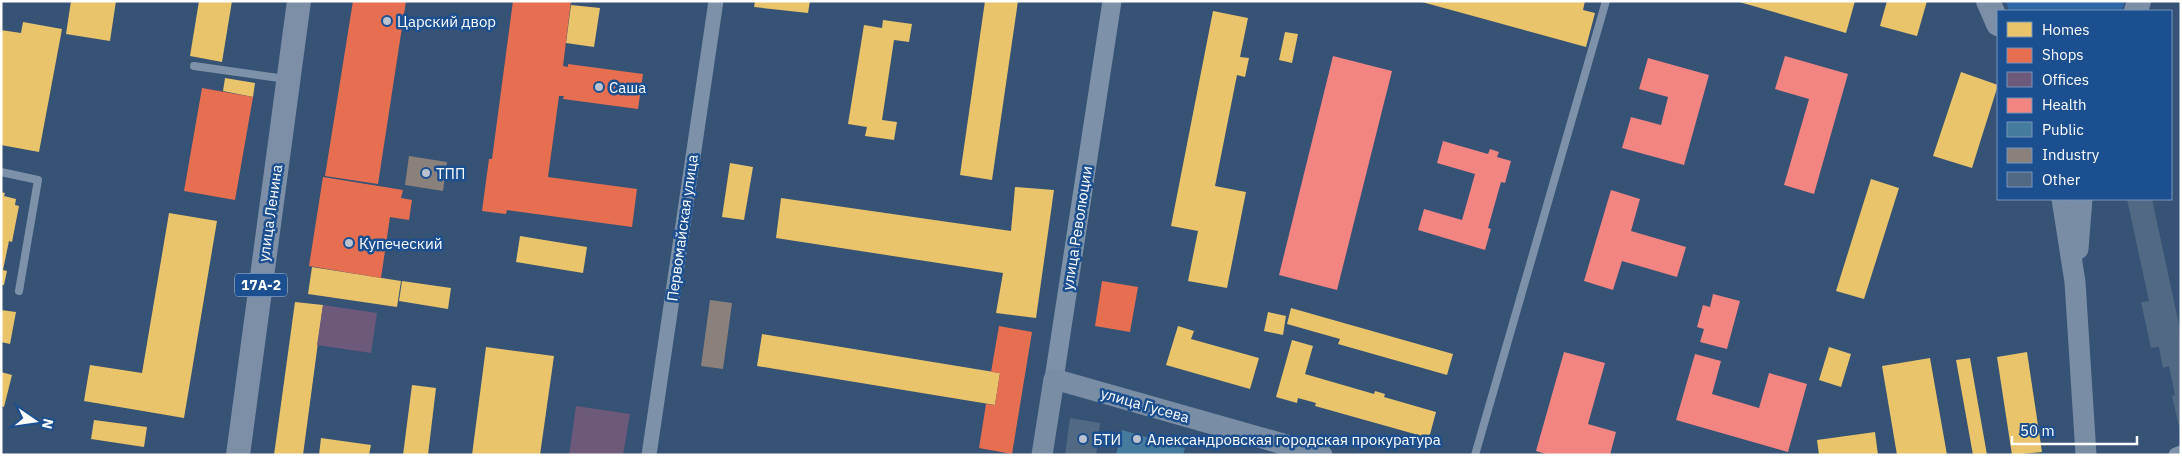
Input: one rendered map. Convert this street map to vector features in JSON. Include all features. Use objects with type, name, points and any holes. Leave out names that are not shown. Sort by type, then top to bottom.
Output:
[{"type":"main road","name":"улица Ленина","points":[[238,455],[299,1]]},
{"type":"main road","points":[[1988,1],[1997,22]]},
{"type":"main road","points":[[2062,200],[2075,282],[2086,455]]},
{"type":"main road","points":[[2075,282],[2082,200]]},
{"type":"main road","name":"улица Революции","points":[[1042,455],[1054,380]]},
{"type":"main road","name":"улица Гусева","points":[[1054,380],[1322,455]]},
{"type":"street","name":"Первомайская улица","points":[[648,455],[716,1]]},
{"type":"street","name":"улица Революции","points":[[1054,380],[1112,1]]},
{"type":"street","points":[[2176,455],[2181,453]]},
{"type":"lane","points":[[1475,455],[1606,1]]},
{"type":"lane","points":[[194,66],[288,80]]},
{"type":"lane","points":[[1,172],[38,180],[19,291]]},
{"type":"shaded area","points":[[2006,1],[2125,1],[2122,10],[2009,10]]},
{"type":"building: Homes","points":[[71,1],[116,1],[110,41],[66,34]]},
{"type":"building: Homes","points":[[199,1],[232,1],[222,62],[190,56]]},
{"type":"building: Homes","points":[[755,1],[810,1],[808,13],[754,7]]},
{"type":"building: Homes","points":[[985,1],[1018,1],[992,180],[960,175]]},
{"type":"building: Homes","points":[[1585,1],[1583,10],[1595,13],[1586,47],[1422,2]]},
{"type":"building: Homes","points":[[1736,1],[1855,1],[1846,33]]},
{"type":"building: Homes","points":[[1887,1],[1927,1],[1917,36],[1880,26]]},
{"type":"building: Homes","points":[[571,5],[600,8],[594,47],[566,43]]},
{"type":"building: Homes","points":[[1213,11],[1248,18],[1240,57],[1249,58],[1245,77],[1237,75],[1215,186],[1246,192],[1227,288],[1188,281],[1198,231],[1171,226]]},
{"type":"building: Homes","points":[[883,20],[912,24],[909,42],[894,40],[882,120],[897,122],[894,140],[865,136],[867,127],[848,124],[864,25],[882,28]]},
{"type":"building: Homes","points":[[23,22],[62,29],[39,152],[1,145],[1,30],[21,33]]},
{"type":"building: Homes","points":[[1285,32],[1298,34],[1292,63],[1279,60]]},
{"type":"building: Homes","points":[[1961,72],[1997,85],[1972,168],[1933,156]]},
{"type":"building: Homes","points":[[225,78],[255,83],[253,97],[223,91]]},
{"type":"building: Homes","points":[[730,163],[753,167],[744,220],[722,217]]},
{"type":"building: Homes","points":[[1871,179],[1899,188],[1864,299],[1836,291]]},
{"type":"building: Homes","points":[[1015,187],[1054,190],[1036,318],[996,313],[1003,273],[776,238],[781,198],[1011,231]]},
{"type":"building: Homes","points":[[1,192],[5,193],[4,196],[16,199],[15,205],[19,206],[12,242],[9,241],[3,270],[7,271],[4,285],[1,285]]},
{"type":"building: Homes","points":[[169,213],[217,221],[184,418],[84,401],[90,365],[142,373]]},
{"type":"building: Homes","points":[[520,236],[587,247],[583,273],[516,262]]},
{"type":"building: Homes","points":[[312,267],[401,281],[397,307],[308,294]]},
{"type":"building: Homes","points":[[402,281],[451,288],[448,309],[399,301]]},
{"type":"building: Homes","points":[[295,302],[323,305],[303,455],[274,455]]},
{"type":"building: Homes","points":[[1291,308],[1453,354],[1447,375],[1338,344],[1340,339],[1287,324]]},
{"type":"building: Homes","points":[[1,310],[16,312],[10,344],[1,342]]},
{"type":"building: Homes","points":[[1268,312],[1286,316],[1283,335],[1264,331]]},
{"type":"building: Homes","points":[[1178,326],[1194,331],[1191,339],[1259,358],[1250,389],[1166,365]]},
{"type":"building: Homes","points":[[762,334],[1000,373],[995,405],[757,366]]},
{"type":"building: Homes","points":[[1292,340],[1313,346],[1305,374],[1374,394],[1375,391],[1385,394],[1384,397],[1436,412],[1429,438],[1315,406],[1316,403],[1298,398],[1297,403],[1276,397]]},
{"type":"building: Homes","points":[[486,347],[554,356],[540,455],[472,455]]},
{"type":"building: Homes","points":[[1829,347],[1851,354],[1841,387],[1819,380]]},
{"type":"building: Homes","points":[[2027,352],[2042,452],[2012,455],[1997,357]]},
{"type":"building: Homes","points":[[1930,358],[1947,455],[1897,455],[1882,366]]},
{"type":"building: Homes","points":[[1970,358],[1987,455],[1973,455],[1956,360]]},
{"type":"building: Homes","points":[[1,372],[12,375],[4,407],[1,406]]},
{"type":"building: Homes","points":[[412,385],[436,388],[428,455],[403,455]]},
{"type":"building: Homes","points":[[94,420],[147,427],[144,447],[91,439]]},
{"type":"building: Homes","points":[[1875,432],[1878,455],[1819,455],[1817,440]]},
{"type":"building: Homes","points":[[321,438],[371,445],[369,455],[319,455]]},
{"type":"building: Shops","points":[[353,1],[406,1],[378,184],[325,176]]},
{"type":"building: Shops","points":[[513,1],[571,1],[563,66],[568,67],[568,64],[643,74],[638,109],[563,99],[564,96],[559,96],[548,177],[637,189],[632,227],[507,210],[506,214],[482,211],[489,159],[492,159]]},
{"type":"building: Shops","points":[[202,88],[253,97],[235,200],[184,191]]},
{"type":"building: Shops","name":"Купеческий","points":[[323,177],[403,190],[401,198],[412,200],[409,220],[390,217],[381,278],[309,266]]},
{"type":"building: Shops","points":[[1102,281],[1138,287],[1130,332],[1095,326]]},
{"type":"building: Shops","points":[[999,326],[1032,332],[1012,454],[979,448],[986,404],[995,405],[1000,373],[991,372]]},
{"type":"building: Offices","points":[[323,305],[377,313],[371,353],[317,345]]},
{"type":"building: Offices","points":[[576,406],[630,414],[623,455],[569,455]]},
{"type":"building: Health","points":[[1333,56],[1392,71],[1337,290],[1279,275]]},
{"type":"building: Health","points":[[1785,56],[1848,74],[1814,194],[1784,185],[1809,99],[1775,89]]},
{"type":"building: Health","points":[[1648,58],[1709,75],[1684,165],[1622,148],[1631,117],[1661,125],[1668,97],[1639,89]]},
{"type":"building: Health","points":[[1443,141],[1488,154],[1490,149],[1499,152],[1497,157],[1511,161],[1505,183],[1501,182],[1488,228],[1491,229],[1485,250],[1418,230],[1424,209],[1462,220],[1475,174],[1437,163]]},
{"type":"building: Health","points":[[1611,190],[1640,199],[1631,231],[1686,247],[1677,277],[1622,261],[1613,290],[1584,281]]},
{"type":"building: Health","points":[[1713,294],[1740,301],[1727,349],[1700,342],[1704,329],[1697,327],[1703,305],[1710,307]]},
{"type":"building: Health","points":[[1564,352],[1605,363],[1588,424],[1616,432],[1610,455],[1549,455],[1536,451]]},
{"type":"building: Health","points":[[1695,354],[1721,361],[1712,394],[1759,408],[1769,373],[1807,384],[1788,452],[1676,420]]},
{"type":"building: Public","name":"Александровская городская прокуратура","points":[[1122,430],[1185,448],[1183,455],[1116,455]]},
{"type":"building: Industry","name":"ТПП","points":[[409,156],[447,162],[443,191],[405,185]]},
{"type":"building: Industry","points":[[710,300],[732,303],[723,369],[701,366]]},
{"type":"building: Other","points":[[2127,200],[2152,200],[2181,334],[2181,426],[2179,426],[2172,396],[2175,395],[2169,366],[2163,368],[2159,347],[2151,348],[2141,302],[2149,301]]},
{"type":"building: Other","name":"БТИ","points":[[1070,418],[1100,423],[1096,455],[1065,455]]},
{"type":"place","name":"Царский двор","points":[[387,21]]},
{"type":"place","name":"Саша","points":[[599,87]]},
{"type":"place","name":"ТПП","points":[[426,173]]},
{"type":"place","name":"Купеческий","points":[[349,243]]},
{"type":"place","name":"БТИ","points":[[1083,439]]},
{"type":"place","name":"Александровская городская прокуратура","points":[[1137,439]]}]
